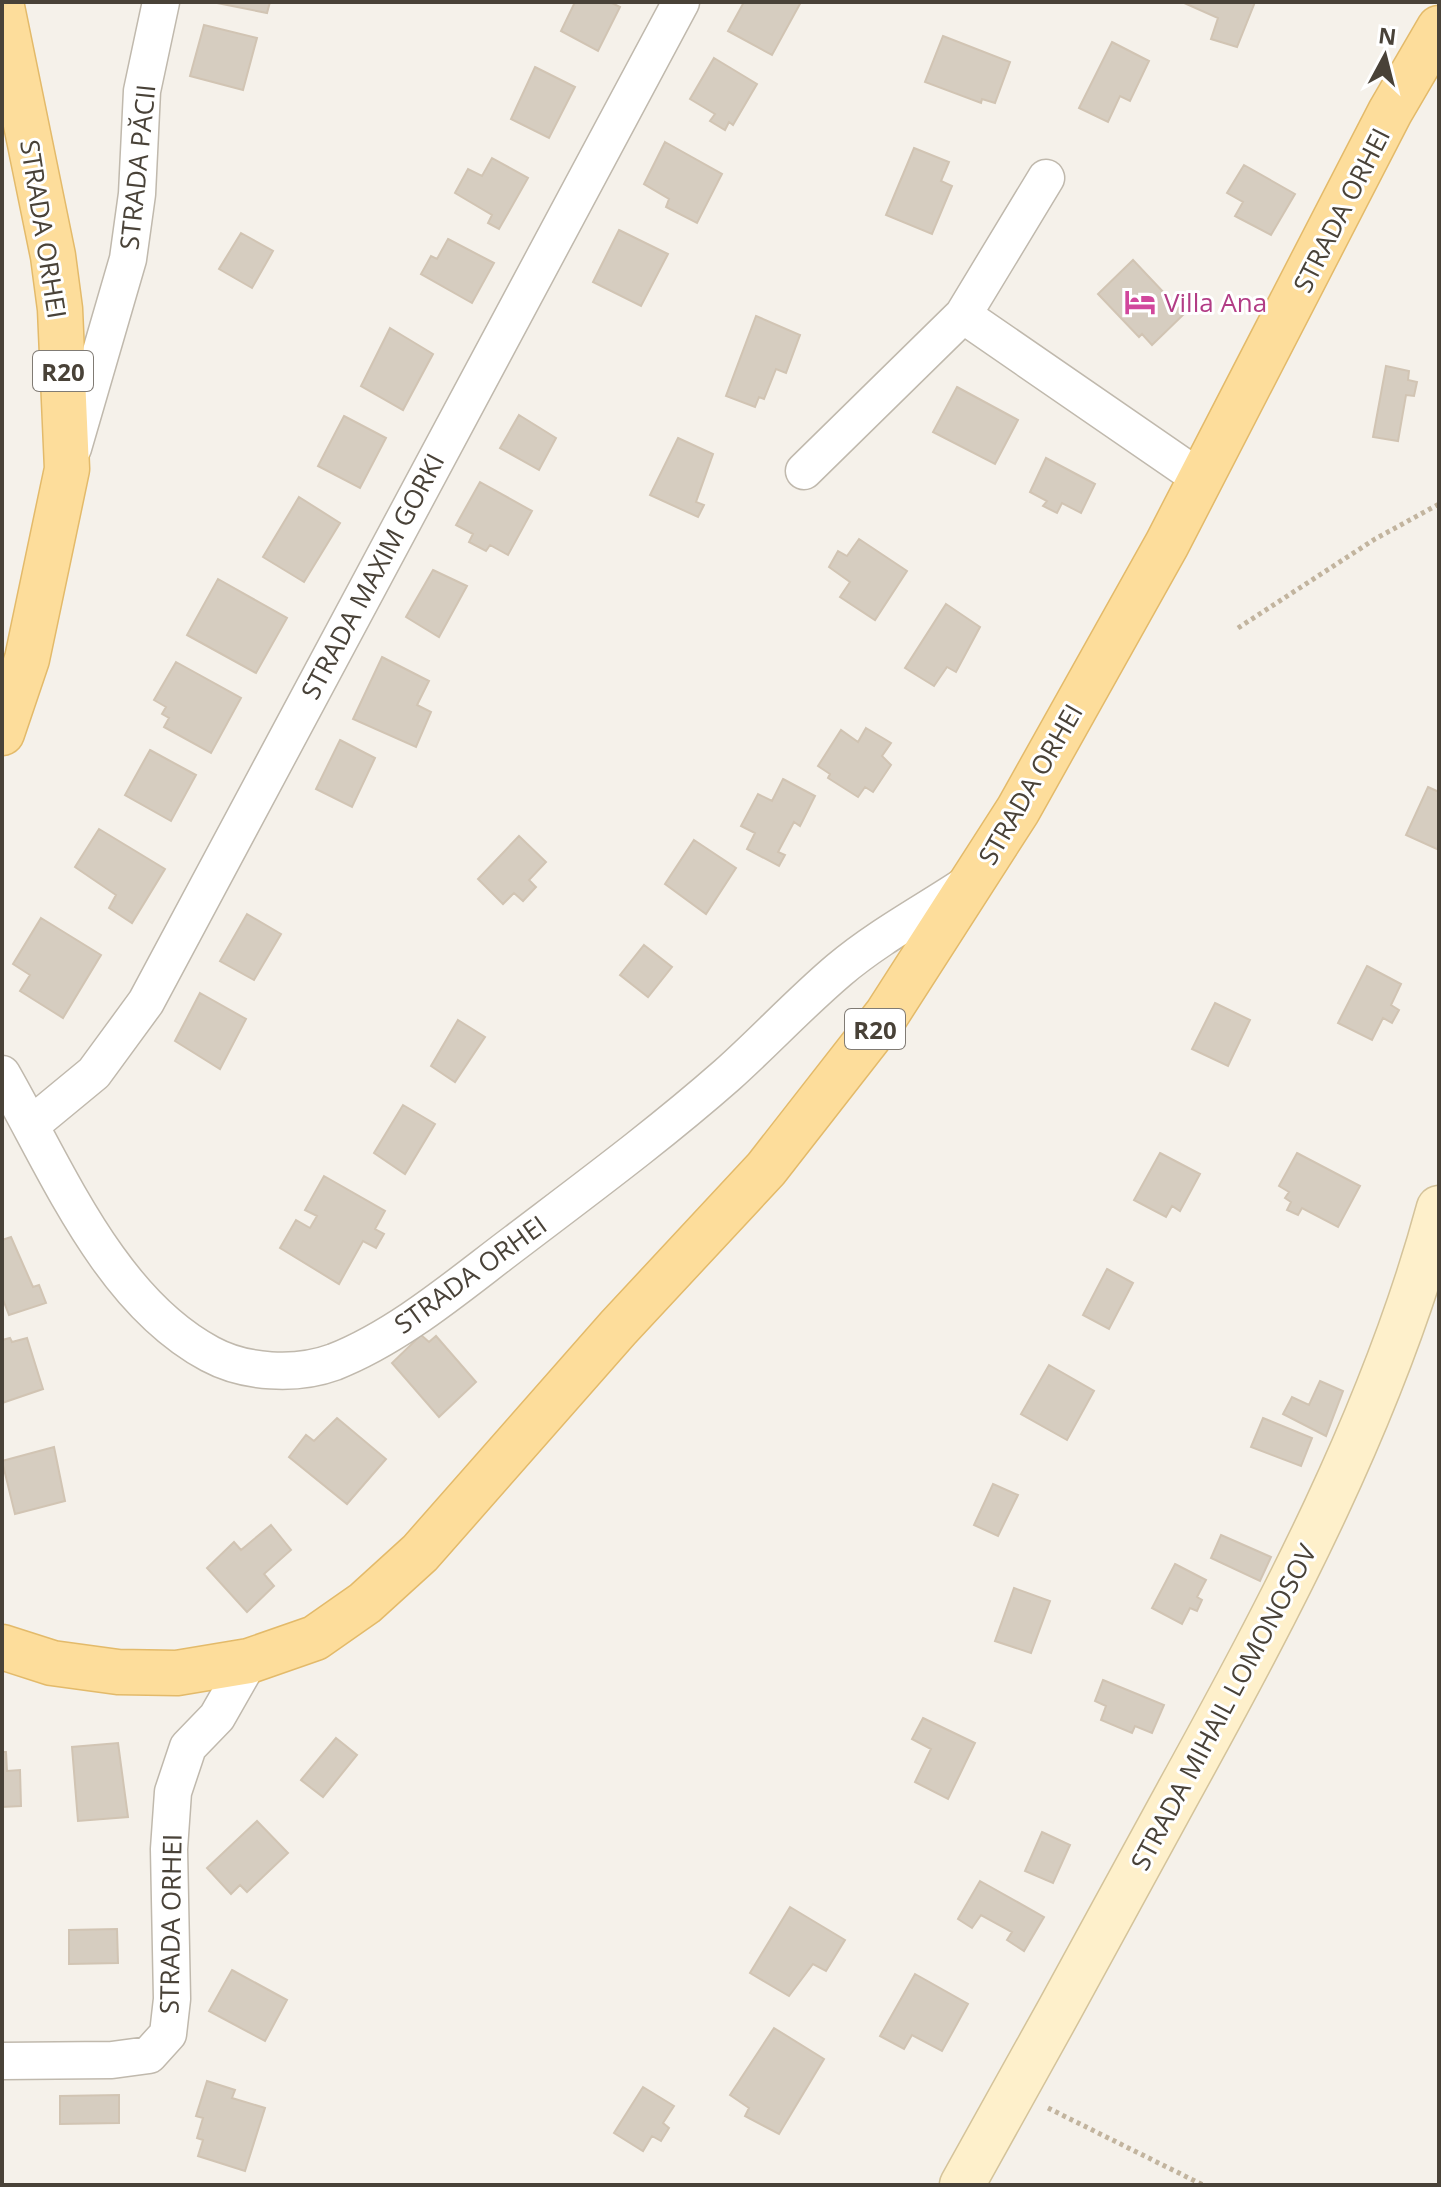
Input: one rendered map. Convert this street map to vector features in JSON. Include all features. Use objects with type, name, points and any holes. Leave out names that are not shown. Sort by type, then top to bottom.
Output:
[{"type":"main road","name":"STRADA ORHEI","points":[[2,7],[53,256],[60,309],[67,469],[27,659],[2,733]]},
{"type":"main road","name":"STRADA ORHEI","points":[[2,1647],[52,1663],[118,1672],[177,1673],[249,1661],[315,1638],[365,1603],[420,1553],[618,1328],[766,1169],[887,1014],[1018,810],[1201,479],[1390,112],[1439,28]]},
{"type":"main road","name":"STRADA MIHAIL LOMONOSOV","points":[[962,2185],[1270,1625],[1334,1493],[1381,1377],[1439,1208]]},
{"type":"street","name":"STRADA PĂCII","points":[[67,469],[128,259],[137,194],[142,91],[161,2]]},
{"type":"street","name":"STRADA MAXIM GORKI","points":[[31,1125],[94,1073],[146,1002],[681,2]]},
{"type":"street","points":[[804,471],[963,315],[1046,178]]},
{"type":"street","points":[[963,315],[1201,479]]},
{"type":"street","name":"STRADA ORHEI","points":[[2,1074],[76,1209],[109,1258],[172,1327],[210,1354],[247,1368],[287,1371],[333,1362],[388,1333],[467,1280],[727,1075],[841,968],[975,879]]},
{"type":"street","name":"STRADA ORHEI","points":[[2,2061],[112,2060],[149,2055],[168,2034],[172,1999],[169,1849],[173,1792],[188,1747],[217,1717],[249,1661]]},
{"type":"path","points":[[1238,628],[1375,539],[1439,504]]},
{"type":"path","points":[[1016,2090],[1203,2185]]},
{"type":"building","points":[[212,2],[270,2],[267,13]]},
{"type":"building","points":[[575,2],[610,2],[620,7],[598,51],[561,31]]},
{"type":"building","points":[[744,2],[801,2],[772,55],[728,31]]},
{"type":"building","points":[[1182,2],[1255,2],[1237,47],[1211,39],[1218,18]]},
{"type":"building","points":[[204,25],[257,38],[243,90],[190,76]]},
{"type":"building","points":[[943,36],[1010,62],[995,103],[982,99],[981,103],[925,82]]},
{"type":"building","points":[[1112,42],[1149,61],[1130,101],[1120,96],[1108,122],[1079,108]]},
{"type":"building","points":[[714,58],[757,84],[733,125],[729,122],[725,130],[710,121],[715,114],[690,99]]},
{"type":"building","points":[[535,67],[575,87],[549,138],[511,119]]},
{"type":"building","points":[[665,142],[722,174],[697,223],[666,207],[669,199],[644,184]]},
{"type":"building","points":[[914,148],[949,162],[941,181],[952,186],[932,234],[886,215]]},
{"type":"building","points":[[492,158],[528,178],[499,229],[488,223],[492,215],[455,193],[468,169],[482,176]]},
{"type":"building","points":[[1244,165],[1295,194],[1271,235],[1235,216],[1243,202],[1227,193]]},
{"type":"building","points":[[619,230],[668,254],[641,306],[593,282]]},
{"type":"building","points":[[241,233],[273,251],[252,288],[219,269]]},
{"type":"building","points":[[448,239],[494,263],[472,303],[421,274],[431,256],[437,259]]},
{"type":"building","points":[[1133,260],[1184,314],[1152,345],[1142,334],[1139,337],[1098,294]]},
{"type":"building","points":[[756,316],[800,335],[786,373],[776,369],[764,399],[759,397],[755,407],[726,396]]},
{"type":"building","points":[[390,328],[433,354],[403,410],[361,386]]},
{"type":"building","points":[[1386,366],[1409,371],[1408,380],[1417,382],[1414,396],[1406,395],[1398,441],[1373,437]]},
{"type":"building","points":[[957,387],[1018,420],[995,464],[933,432]]},
{"type":"building","points":[[519,415],[556,438],[539,470],[500,448]]},
{"type":"building","points":[[344,416],[386,438],[360,488],[318,466]]},
{"type":"building","points":[[678,438],[713,454],[696,502],[704,505],[698,517],[650,495]]},
{"type":"building","points":[[1046,458],[1095,484],[1081,513],[1062,503],[1057,513],[1043,506],[1047,501],[1030,492]]},
{"type":"building","points":[[480,482],[532,511],[508,555],[490,545],[486,551],[469,542],[473,534],[456,525]]},
{"type":"building","points":[[299,497],[340,523],[304,582],[263,557]]},
{"type":"building","points":[[859,539],[907,571],[875,620],[840,597],[850,582],[829,567],[838,551],[847,556]]},
{"type":"building","points":[[433,570],[467,586],[439,637],[406,617]]},
{"type":"building","points":[[218,579],[287,618],[256,673],[187,635]]},
{"type":"building","points":[[946,604],[980,627],[956,672],[947,667],[934,686],[905,668]]},
{"type":"building","points":[[382,657],[429,681],[417,705],[431,712],[416,747],[353,719]]},
{"type":"building","points":[[176,662],[241,698],[211,753],[164,727],[169,718],[162,714],[166,707],[154,700]]},
{"type":"building","points":[[866,728],[891,743],[882,756],[891,765],[873,792],[865,787],[858,797],[828,778],[830,774],[818,766],[841,730],[858,742]]},
{"type":"building","points":[[340,740],[375,758],[352,807],[316,789]]},
{"type":"building","points":[[150,750],[196,775],[171,821],[125,795]]},
{"type":"building","points":[[783,779],[815,796],[800,826],[794,822],[778,852],[785,855],[779,866],[747,849],[755,833],[741,826],[758,794],[772,801]]},
{"type":"building","points":[[1428,787],[1439,792],[1439,850],[1406,835]]},
{"type":"building","points":[[99,829],[165,869],[132,923],[109,908],[116,895],[75,867]]},
{"type":"building","points":[[519,836],[546,862],[529,880],[536,887],[523,901],[514,893],[503,904],[478,879]]},
{"type":"building","points":[[694,840],[736,868],[706,914],[665,884]]},
{"type":"building","points":[[247,914],[281,934],[254,980],[220,961]]},
{"type":"building","points":[[41,918],[101,955],[63,1018],[20,991],[30,975],[13,964]]},
{"type":"building","points":[[644,945],[672,967],[648,997],[620,975]]},
{"type":"building","points":[[1367,966],[1401,984],[1391,1005],[1399,1010],[1392,1023],[1383,1018],[1372,1040],[1338,1023]]},
{"type":"building","points":[[200,993],[246,1019],[220,1069],[175,1041]]},
{"type":"building","points":[[1215,1003],[1250,1020],[1228,1066],[1192,1049]]},
{"type":"building","points":[[458,1020],[485,1037],[455,1082],[431,1066]]},
{"type":"building","points":[[403,1105],[435,1124],[405,1174],[374,1153]]},
{"type":"building","points":[[1160,1153],[1200,1174],[1180,1211],[1172,1206],[1166,1217],[1134,1200]]},
{"type":"building","points":[[1297,1153],[1360,1186],[1338,1227],[1302,1208],[1298,1215],[1287,1210],[1291,1202],[1285,1198],[1289,1192],[1279,1186]]},
{"type":"building","points":[[324,1176],[385,1211],[375,1229],[384,1234],[376,1248],[363,1241],[339,1284],[280,1248],[296,1220],[310,1228],[317,1216],[305,1210]]},
{"type":"building","points":[[11,1237],[33,1287],[39,1285],[46,1303],[9,1315],[2,1297],[2,1240]]},
{"type":"building","points":[[1107,1269],[1133,1283],[1109,1329],[1083,1315]]},
{"type":"building","points":[[421,1335],[429,1342],[436,1336],[476,1382],[439,1417],[392,1363]]},
{"type":"building","points":[[10,1338],[12,1342],[27,1338],[43,1389],[2,1403],[2,1340]]},
{"type":"building","points":[[1049,1365],[1094,1391],[1067,1440],[1021,1414]]},
{"type":"building","points":[[1320,1381],[1343,1391],[1326,1436],[1283,1414],[1292,1397],[1309,1405]]},
{"type":"building","points":[[337,1418],[386,1459],[347,1504],[289,1457],[306,1435],[314,1441]]},
{"type":"building","points":[[1263,1418],[1312,1438],[1301,1466],[1251,1447]]},
{"type":"building","points":[[54,1447],[65,1501],[15,1514],[2,1461]]},
{"type":"building","points":[[993,1484],[1018,1495],[998,1536],[974,1525]]},
{"type":"building","points":[[271,1525],[291,1550],[264,1574],[274,1586],[247,1612],[207,1568],[234,1542],[241,1550]]},
{"type":"building","points":[[1221,1535],[1271,1557],[1260,1581],[1211,1558]]},
{"type":"building","points":[[1175,1564],[1206,1580],[1197,1597],[1202,1600],[1197,1611],[1190,1608],[1182,1624],[1152,1608]]},
{"type":"building","points":[[1014,1588],[1050,1601],[1031,1653],[995,1641]]},
{"type":"building","points":[[1103,1680],[1164,1705],[1152,1733],[1135,1726],[1132,1733],[1101,1720],[1106,1706],[1095,1701]]},
{"type":"building","points":[[923,1718],[975,1743],[948,1799],[915,1782],[931,1749],[912,1739]]},
{"type":"building","points":[[336,1738],[357,1755],[323,1797],[301,1780]]},
{"type":"building","points":[[118,1743],[128,1817],[78,1821],[72,1747]]},
{"type":"building","points":[[2,1752],[6,1752],[7,1771],[20,1770],[21,1806],[2,1807]]},
{"type":"building","points":[[257,1821],[288,1853],[247,1892],[240,1885],[231,1894],[207,1868]]},
{"type":"building","points":[[1042,1832],[1070,1845],[1053,1883],[1025,1871]]},
{"type":"building","points":[[980,1881],[1044,1917],[1024,1951],[1007,1940],[1012,1932],[981,1915],[972,1928],[958,1919]]},
{"type":"building","points":[[790,1907],[845,1940],[826,1971],[813,1964],[789,1996],[750,1973]]},
{"type":"building","points":[[117,1929],[118,1963],[69,1964],[69,1930]]},
{"type":"building","points":[[232,1970],[287,2000],[265,2041],[209,2011]]},
{"type":"building","points":[[915,1974],[968,2004],[942,2051],[912,2035],[904,2049],[880,2036]]},
{"type":"building","points":[[774,2028],[824,2059],[779,2134],[745,2116],[749,2108],[730,2095]]},
{"type":"building","points":[[207,2081],[235,2090],[232,2098],[265,2108],[245,2171],[198,2156],[203,2140],[197,2138],[203,2118],[196,2116]]},
{"type":"building","points":[[643,2087],[674,2106],[663,2123],[669,2128],[661,2141],[652,2136],[643,2151],[614,2133]]},
{"type":"building","points":[[119,2095],[119,2123],[60,2124],[60,2096]]},
{"type":"place","name":"Villa Ana","points":[[1140,302]]}]
